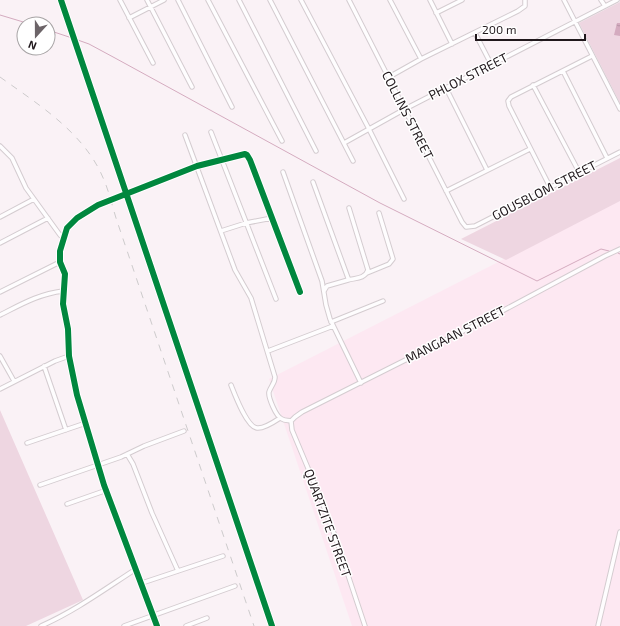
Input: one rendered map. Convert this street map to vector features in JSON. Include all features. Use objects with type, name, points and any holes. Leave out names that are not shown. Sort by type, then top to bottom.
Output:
[{"type":"street","points":[[61,0],[272,626]]},
{"type":"street","points":[[120,0],[153,63]]},
{"type":"street","points":[[147,0],[192,87]]},
{"type":"street","points":[[129,18],[164,0]]},
{"type":"street","points":[[178,0],[232,107]]},
{"type":"street","points":[[208,0],[282,141]]},
{"type":"street","points":[[239,0],[316,151]]},
{"type":"street","points":[[270,0],[352,161]]},
{"type":"street","points":[[301,0],[404,199]]},
{"type":"street","name":"COLLINS STREET","points":[[349,0],[463,224],[468,227]]},
{"type":"street","points":[[390,0],[421,59]]},
{"type":"street","points":[[430,0],[452,44]]},
{"type":"street","points":[[436,13],[462,0]]},
{"type":"street","points":[[564,0],[620,109]]},
{"type":"street","points":[[601,0],[605,6]]},
{"type":"street","name":"PHLOX STREET","points":[[344,143],[405,109],[617,0]]},
{"type":"street","points":[[389,77],[421,59],[518,11],[523,8],[526,2]]},
{"type":"street","points":[[475,33],[491,64]]},
{"type":"street","points":[[550,187],[508,104],[511,97],[592,56]]},
{"type":"street","points":[[563,70],[607,158]]},
{"type":"street","points":[[533,85],[579,172]]},
{"type":"street","points":[[446,88],[487,170]]},
{"type":"street","points":[[211,132],[276,299]]},
{"type":"street","points":[[185,136],[235,270],[251,298],[268,351],[275,380],[270,390],[270,397],[278,416],[291,421]]},
{"type":"street","points":[[0,146],[12,158],[26,188],[64,238]]},
{"type":"street","points":[[446,191],[530,149]]},
{"type":"street","name":"GOUSBLOM STREET","points":[[468,227],[475,226],[620,152]]},
{"type":"street","points":[[157,626],[107,490],[77,395],[69,356],[68,329],[63,304],[65,274],[60,262],[60,251],[68,228],[77,218],[98,205],[126,193],[197,166],[222,159],[247,155],[300,292]]},
{"type":"street","points":[[282,172],[322,281],[331,322],[361,382]]},
{"type":"street","points":[[312,182],[346,270],[348,280]]},
{"type":"street","points":[[0,217],[34,199]]},
{"type":"street","points":[[349,208],[367,266],[367,273]]},
{"type":"street","points":[[324,292],[327,286],[364,276],[367,273],[389,264],[393,259],[379,213]]},
{"type":"street","points":[[0,243],[48,218]]},
{"type":"street","points":[[221,231],[246,223],[272,218]]},
{"type":"street","name":"MANGAAN STREET","points":[[291,421],[302,412],[620,249]]},
{"type":"street","points":[[0,292],[60,262]]},
{"type":"street","points":[[0,315],[30,299],[48,293],[63,291]]},
{"type":"street","points":[[331,322],[383,301]]},
{"type":"street","points":[[268,351],[333,326]]},
{"type":"street","points":[[0,356],[14,381]]},
{"type":"street","points":[[0,389],[44,366],[69,356]]},
{"type":"street","points":[[44,366],[66,430]]},
{"type":"street","points":[[231,385],[246,418],[252,426],[257,428],[262,427],[280,418]]},
{"type":"street","name":"QUARTZITE STREET","points":[[291,421],[292,430],[335,536],[365,626]]},
{"type":"street","points":[[27,442],[86,423]]},
{"type":"street","points":[[40,485],[127,454],[184,431]]},
{"type":"street","points":[[127,454],[133,464],[152,513],[178,571]]},
{"type":"street","points":[[67,504],[107,490]]},
{"type":"street","points":[[598,626],[620,532]]},
{"type":"street","points":[[142,583],[223,556]]},
{"type":"street","points":[[41,626],[74,609],[136,569]]},
{"type":"street","points":[[124,626],[235,586]]},
{"type":"street","points":[[186,626],[207,618]]},
{"type":"shaded area","points":[[620,2],[620,103],[579,23]]},
{"type":"shaded area","points":[[620,158],[620,201],[506,260],[461,239]]},
{"type":"shaded area","points":[[620,200],[620,626],[352,626],[269,379]]},
{"type":"shaded area","points":[[0,410],[83,600],[26,626],[0,626]]},
{"type":"water","points":[[617,23],[620,23],[620,36],[614,35]]},
{"type":"waterway","points":[[0,15],[16,20]]},
{"type":"waterway","points":[[56,33],[72,38]]},
{"type":"waterway","points":[[75,39],[89,44],[380,203],[537,281],[601,249],[609,251]]},
{"type":"railway","points":[[0,77],[60,121],[85,148],[96,163],[104,180],[254,626]]},
{"type":"cycle path","points":[[61,0],[272,626]]},
{"type":"cycle path","points":[[157,626],[104,485],[77,395],[69,356],[68,329],[63,304],[65,274],[60,262],[60,251],[67,228],[77,218],[98,205],[197,166],[245,154],[250,160],[300,292]]}]
